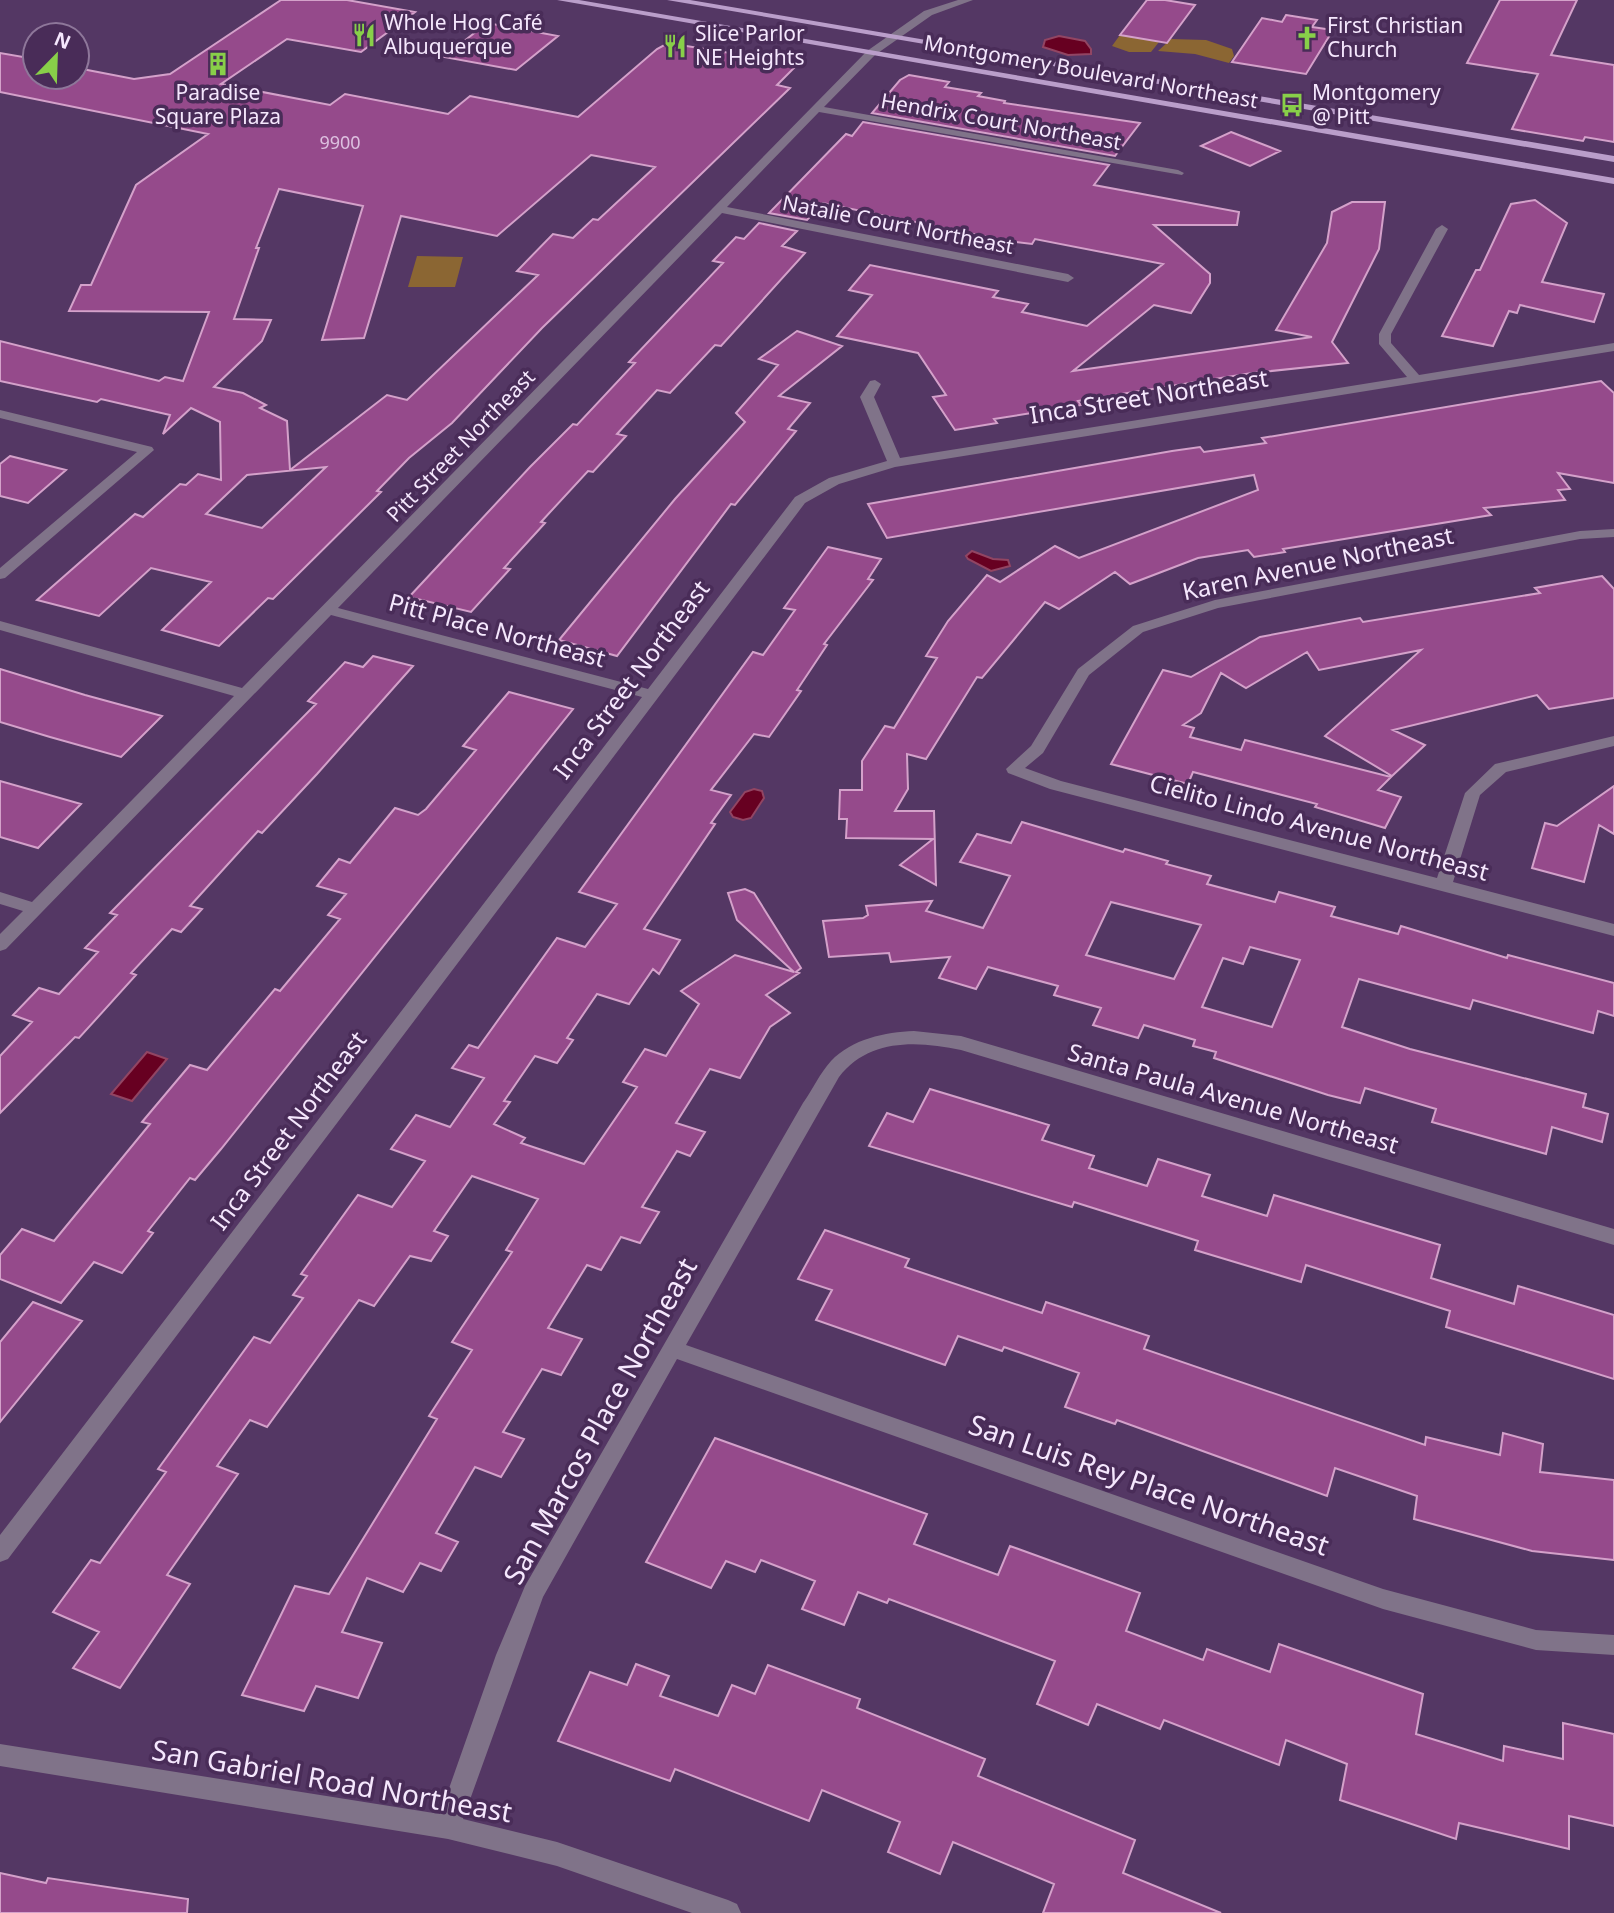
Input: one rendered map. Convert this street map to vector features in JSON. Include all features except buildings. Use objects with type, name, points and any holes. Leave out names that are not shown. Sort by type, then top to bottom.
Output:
[{"type":"main road","name":"Montgomery Boulevard Northeast","points":[[562,0],[1614,181]]},
{"type":"main road","name":"Montgomery Boulevard Northeast","points":[[672,0],[1614,159]]},
{"type":"street","name":"Pitt Street Northeast","points":[[0,945],[871,53],[890,37],[928,13],[968,0]]},
{"type":"street","name":"Hendrix Court Northeast","points":[[818,109],[1178,173]]},
{"type":"street","name":"Natalie Court Northeast","points":[[720,209],[1068,278]]},
{"type":"street","points":[[1416,379],[1385,344],[1385,334],[1442,229]]},
{"type":"street","name":"Inca Street Northeast","points":[[0,1552],[800,500],[819,486],[850,473],[895,463],[1614,347]]},
{"type":"street","points":[[875,384],[867,397],[895,463]]},
{"type":"street","points":[[0,414],[147,450],[0,575]]},
{"type":"street","name":"Karen Avenue Northeast","points":[[1014,769],[1037,749],[1083,672],[1138,629],[1215,604],[1580,535],[1614,533]]},
{"type":"street","name":"Pitt Place Northeast","points":[[330,610],[652,695]]},
{"type":"street","points":[[0,625],[244,694]]},
{"type":"street","points":[[1443,886],[1473,793],[1501,768],[1614,741]]},
{"type":"street","name":"Cielito Lindo Avenue Northeast","points":[[1014,769],[1056,785],[1614,930]]},
{"type":"street","points":[[0,898],[34,909]]},
{"type":"street","name":"Santa Paula Avenue Northeast","points":[[841,1062],[884,1038],[924,1035],[1614,1237]]},
{"type":"street","name":"San Marcos Place Northeast","points":[[448,1827],[508,1655],[533,1593],[810,1108],[841,1062]]},
{"type":"street","name":"San Luis Rey Place Northeast","points":[[671,1348],[1383,1599],[1536,1640],[1614,1645]]},
{"type":"street","name":"San Gabriel Road Northeast","points":[[0,1755],[448,1827],[557,1854],[728,1913]]},
{"type":"shaded area","points":[[1120,35],[1159,42],[1151,52],[1129,52],[1112,46]]},
{"type":"shaded area","points":[[1059,36],[1085,41],[1091,54],[1068,55],[1043,47],[1045,40]]},
{"type":"shaded area","points":[[1171,39],[1206,40],[1232,49],[1234,56],[1229,63],[1195,54],[1158,51]]},
{"type":"shaded area","points":[[417,256],[463,257],[455,287],[408,287]]},
{"type":"shaded area","points":[[972,551],[993,559],[1008,560],[1010,566],[991,571],[968,559],[966,556]]},
{"type":"shaded area","points":[[754,789],[762,791],[764,798],[751,818],[743,820],[733,817],[730,812],[745,792]]},
{"type":"shaded area","points":[[147,1052],[167,1059],[132,1101],[111,1094]]},
{"type":"place","name":"Whole Hog Café Albuquerque","points":[[364,35]]},
{"type":"place","name":"First Christian Church","points":[[1307,38]]},
{"type":"place","name":"Slice Parlor NE Heights","points":[[675,46]]},
{"type":"place","name":"Paradise Square Plaza","points":[[218,64]]},
{"type":"place","name":"Montgomery @ Pitt","points":[[1292,105]]}]
